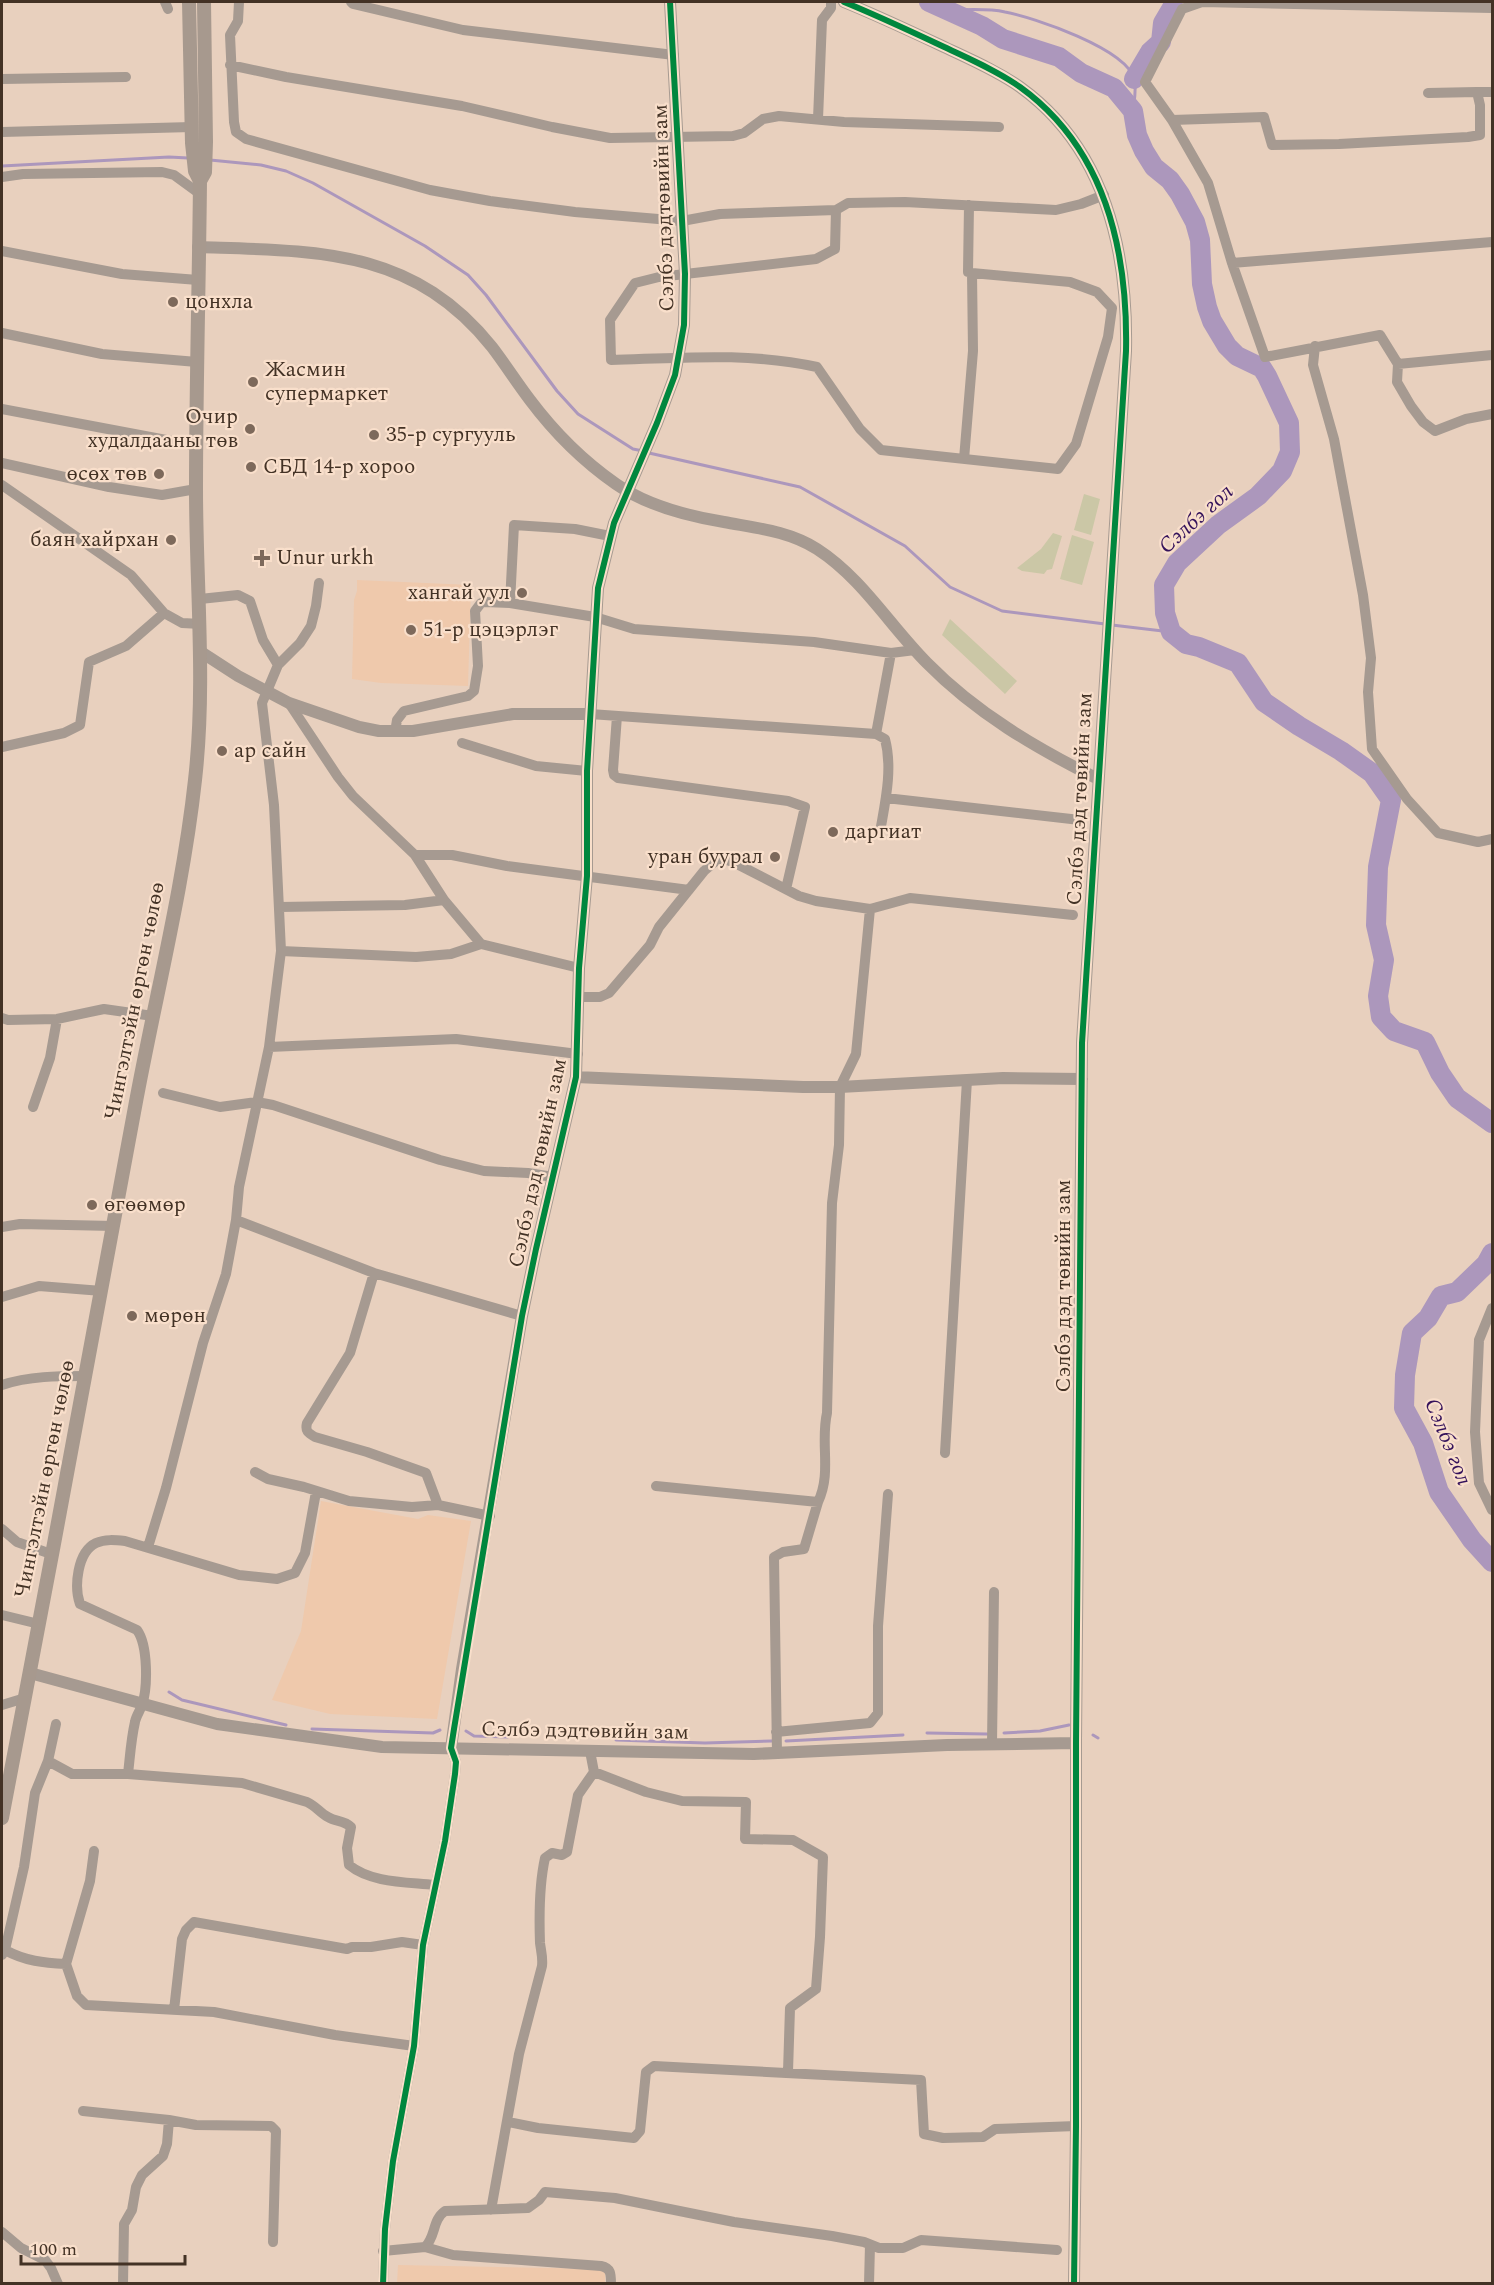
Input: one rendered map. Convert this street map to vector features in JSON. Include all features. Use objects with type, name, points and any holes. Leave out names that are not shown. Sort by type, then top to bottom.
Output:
[{"type":"main road","name":"Чингэлтэйн өргөн чөлөө","points":[[189,2],[192,143],[200,180]]},
{"type":"main road","name":"Чингэлтэйн өргөн чөлөө","points":[[2,1818],[6,1767],[30,1673],[191,811],[200,727],[201,624],[196,489],[198,247],[200,180],[206,142],[204,2]]},
{"type":"street","points":[[239,2],[238,21],[230,35],[230,65],[236,132],[246,139],[430,190],[568,211],[682,221],[720,214],[836,210],[848,203],[905,202],[1056,210],[1104,195]]},
{"type":"street","points":[[351,2],[381,12],[463,30],[674,55]]},
{"type":"street","name":"Сэлбэ дэдтөвийн зам","points":[[634,477],[657,423],[679,358],[684,325],[685,274],[670,2]]},
{"type":"street","points":[[818,119],[822,20],[831,9],[831,2]]},
{"type":"street","name":"Сэлбэ дэд төвийн зам","points":[[844,2],[988,68],[1021,88],[1044,106],[1072,138],[1093,170],[1112,219],[1123,272],[1126,328],[1082,1079],[1074,2283]]},
{"type":"street","points":[[1492,8],[1202,2],[1180,5],[1145,82],[1172,120],[1209,183],[1232,263],[1265,357],[1380,335],[1398,364],[1397,382],[1423,422],[1435,431],[1466,419],[1492,414]]},
{"type":"street","points":[[230,65],[286,77],[462,106],[610,138],[736,136],[763,119],[773,116],[883,124],[999,127]]},
{"type":"street","points":[[2,79],[126,77]]},
{"type":"street","points":[[1172,120],[1264,117],[1272,144],[1339,144],[1468,137],[1480,135],[1480,105],[1477,92]]},
{"type":"street","points":[[1428,93],[1492,92]]},
{"type":"street","points":[[2,132],[192,127]]},
{"type":"street","points":[[2,177],[23,174],[162,172],[200,180]]},
{"type":"street","points":[[836,210],[835,249],[816,260],[685,274],[635,283],[610,320],[611,360],[743,358],[790,361],[817,367],[860,429],[882,450],[1058,470],[1076,444],[1108,337],[1112,308],[1097,292],[1070,282],[968,272],[969,205]]},
{"type":"street","points":[[1232,263],[1492,242]]},
{"type":"street","name":"Сэлбэ дэд төвийн зам","points":[[198,247],[289,250],[345,257],[386,268],[420,285],[450,305],[473,326],[565,441],[598,470],[628,491],[688,515],[774,531],[800,539],[815,547],[856,581],[915,650],[962,694],[999,723],[1054,757],[1098,779]]},
{"type":"street","points":[[2,251],[122,274],[198,280]]},
{"type":"street","points":[[963,459],[972,356],[972,273]]},
{"type":"street","points":[[2,333],[102,354],[197,362]]},
{"type":"street","points":[[1315,346],[1313,365],[1334,439],[1363,595],[1371,658],[1368,692],[1372,749],[1407,800],[1438,833],[1478,842],[1492,840]]},
{"type":"street","points":[[1398,364],[1492,355]]},
{"type":"street","points":[[2,409],[198,446]]},
{"type":"street","points":[[2,463],[162,495],[196,489]]},
{"type":"street","name":"Сэлбэ дэд төвийн зам","points":[[451,1748],[462,1669],[490,1516],[522,1317],[576,1077],[579,968],[587,876],[587,771],[598,588],[610,536],[634,477]]},
{"type":"street","points":[[3,491],[131,575],[164,613],[182,623],[201,624]]},
{"type":"street","points":[[510,603],[514,525],[575,529],[610,536]]},
{"type":"street","points":[[148,1547],[166,1488],[203,1343],[226,1274],[236,1220],[239,1187],[269,1047],[281,951],[273,783],[262,708],[266,691],[278,665],[308,632],[315,613],[319,583]]},
{"type":"street","points":[[200,599],[238,595],[250,601],[263,640],[278,665]]},
{"type":"street","points":[[395,732],[398,720],[404,711],[472,693],[476,688],[478,666],[475,611],[481,603],[485,602],[510,603],[596,617],[634,628],[814,642],[891,652],[915,650]]},
{"type":"street","points":[[2,747],[64,733],[80,725],[89,662],[126,646],[164,613]]},
{"type":"street","points":[[201,652],[290,703],[359,727],[395,732],[506,715],[590,714],[876,734],[885,739],[888,750],[886,798],[880,832]]},
{"type":"street","points":[[876,734],[891,652]]},
{"type":"street","points":[[290,703],[324,758],[353,796],[415,855],[444,900],[481,944]]},
{"type":"street","points":[[617,716],[613,770],[614,775],[618,778],[788,801],[805,807],[786,889]]},
{"type":"street","points":[[462,743],[536,766],[587,771]]},
{"type":"street","points":[[886,798],[1080,820]]},
{"type":"street","points":[[415,855],[452,855],[507,866],[689,890]]},
{"type":"street","points":[[579,997],[600,997],[609,993],[650,945],[659,927],[704,871],[717,860],[723,859],[816,901],[870,909],[910,898],[1073,915]]},
{"type":"street","points":[[280,907],[405,904],[444,900]]},
{"type":"street","points":[[777,1754],[774,1557],[783,1552],[804,1549],[818,1502],[824,1490],[832,1203],[839,1145],[840,1087],[856,1054],[870,909]]},
{"type":"street","points":[[281,951],[416,957],[451,954],[481,944],[579,968]]},
{"type":"street","points":[[2,1018],[8,1020],[57,1019],[104,1009],[153,1016]]},
{"type":"street","points":[[33,1107],[50,1058],[57,1019]]},
{"type":"street","points":[[269,1047],[456,1039],[578,1054]]},
{"type":"street","name":"Сэлбэ дэд төвийн зам","points":[[576,1077],[840,1087],[967,1080],[1082,1079]]},
{"type":"street","points":[[945,1453],[967,1080]]},
{"type":"street","points":[[163,1093],[219,1107],[257,1102],[273,1105],[440,1160],[484,1171],[528,1173],[553,1177]]},
{"type":"street","points":[[236,1220],[374,1273],[522,1317]]},
{"type":"street","points":[[2,1227],[20,1224],[114,1226]]},
{"type":"street","points":[[374,1273],[350,1353],[305,1428],[315,1437],[426,1473],[438,1505]]},
{"type":"street","points":[[2,1297],[39,1286],[102,1291]]},
{"type":"street","points":[[1492,1308],[1479,1340],[1475,1432],[1479,1483],[1492,1510]]},
{"type":"street","points":[[2,1385],[50,1376],[86,1376]]},
{"type":"street","points":[[255,1472],[268,1479],[334,1498],[412,1507],[438,1505],[490,1516]]},
{"type":"street","points":[[656,1486],[818,1502]]},
{"type":"street","points":[[128,1774],[135,1720],[142,1703],[146,1680],[141,1637],[129,1625],[80,1604],[77,1595],[82,1559],[89,1547],[97,1542],[109,1540],[125,1541],[239,1575],[277,1579],[295,1573],[305,1553],[316,1492]]},
{"type":"street","points":[[776,1732],[870,1723],[878,1713],[878,1626],[888,1494]]},
{"type":"street","points":[[2,1529],[17,1542],[51,1554]]},
{"type":"street","points":[[992,1744],[994,1593]]},
{"type":"street","points":[[2,1615],[39,1624]]},
{"type":"street","name":"Сэлбэ дэдтөвийн зам","points":[[30,1673],[217,1724],[382,1747],[777,1754],[992,1744],[1076,1743]]},
{"type":"street","points":[[2,1705],[25,1698]]},
{"type":"street","points":[[56,1724],[48,1761],[35,1793],[24,1867],[3,1953],[35,1962],[66,1964]]},
{"type":"street","points":[[383,2283],[383,2251],[393,2161],[414,2046],[423,1945],[445,1841],[455,1774],[456,1762],[451,1748]]},
{"type":"street","points":[[491,2210],[523,2036],[530,2019],[542,1966],[540,1918],[542,1872],[545,1858],[552,1853],[562,1855],[567,1852],[578,1795],[594,1772],[590,1751]]},
{"type":"street","points":[[48,1761],[72,1774],[128,1774],[242,1783],[307,1802],[316,1806],[327,1817],[345,1821],[351,1827],[348,1848],[349,1865],[358,1873],[377,1878],[434,1885]]},
{"type":"street","points":[[594,1772],[682,1801],[746,1802],[745,1839],[793,1840],[823,1857],[816,1989],[790,2008],[789,2072]]},
{"type":"street","points":[[94,1851],[90,1881],[66,1964],[76,1996],[86,2005],[214,2012],[335,2035],[414,2046]]},
{"type":"street","points":[[174,2010],[182,1939],[186,1930],[194,1922],[347,1949],[402,1942],[423,1945]]},
{"type":"street","points":[[508,2122],[538,2128],[634,2138],[640,2131],[646,2072],[654,2066],[921,2080],[924,2134],[943,2138],[983,2137],[995,2129],[1076,2126]]},
{"type":"street","points":[[83,2111],[196,2125],[271,2126],[276,2131],[273,2242]]},
{"type":"street","points":[[123,2283],[124,2224],[132,2210],[136,2187],[142,2175],[163,2156],[167,2144],[169,2120]]},
{"type":"street","points":[[425,2247],[431,2239],[437,2219],[445,2211],[528,2208],[545,2192],[615,2199],[734,2222],[864,2242],[870,2246],[903,2248],[921,2240],[1057,2250]]},
{"type":"street","points":[[2,2232],[21,2248],[45,2260],[58,2283]]},
{"type":"street","points":[[869,2283],[870,2246]]},
{"type":"street","points":[[383,2251],[425,2247],[453,2255],[601,2265],[610,2271],[611,2283]]},
{"type":"shaded area","points":[[1084,494],[1100,499],[1091,535],[1074,530]]},
{"type":"shaded area","points":[[1053,533],[1062,536],[1052,569],[1047,570],[1044,574],[1022,571],[1017,568],[1041,549]]},
{"type":"shaded area","points":[[1072,535],[1094,542],[1082,585],[1060,579]]},
{"type":"shaded area","name":"51-р цэцэрлэг","points":[[357,580],[471,585],[468,686],[381,683],[352,679],[354,600]]},
{"type":"shaded area","points":[[950,619],[1017,681],[1005,694],[942,635]]},
{"type":"shaded area","points":[[321,1501],[418,1519],[428,1515],[471,1521],[437,1719],[330,1714],[272,1700],[301,1631]]},
{"type":"shaded area","points":[[398,2265],[605,2269],[605,2283],[397,2284]]},
{"type":"waterway","name":"Сэлбэ гол","points":[[929,2],[982,26],[1003,39],[1059,57],[1081,73],[1114,88],[1133,111],[1137,135],[1144,151],[1154,167],[1170,180],[1195,222],[1200,240],[1202,284],[1212,321],[1227,346],[1237,356],[1262,368],[1267,376],[1289,423],[1290,452],[1282,471],[1258,496],[1218,525],[1177,563],[1164,585],[1165,613],[1171,632],[1186,644],[1238,663],[1264,702],[1372,773],[1391,800],[1378,867],[1376,925],[1384,960],[1378,996],[1381,1017],[1394,1031],[1425,1042],[1440,1073],[1457,1098],[1492,1123]]},
{"type":"waterway","points":[[1134,79],[1150,52],[1161,42],[1163,23],[1173,6]]},
{"type":"waterway","points":[[949,10],[991,10],[1018,15],[1056,27],[1097,46],[1128,68],[1134,79],[1133,111]]},
{"type":"waterway","points":[[2,166],[169,157],[188,158]]},
{"type":"waterway","points":[[210,160],[261,165],[286,171],[313,183],[425,246],[468,275],[486,295],[557,391],[578,414],[633,449],[643,451]]},
{"type":"waterway","points":[[649,453],[800,487],[905,546],[950,587],[1002,611],[1105,624]]},
{"type":"waterway","points":[[1112,625],[1171,632]]},
{"type":"waterway","name":"Сэлбэ гол","points":[[1492,1253],[1486,1264],[1457,1292],[1441,1296],[1428,1318],[1412,1333],[1405,1375],[1404,1408],[1423,1443],[1439,1492],[1472,1540],[1492,1562]]},
{"type":"waterway","points":[[169,1692],[182,1700],[286,1725]]},
{"type":"waterway","points":[[1004,1733],[1040,1731],[1069,1725]]},
{"type":"waterway","points":[[312,1729],[433,1733],[440,1730]]},
{"type":"waterway","points":[[466,1731],[474,1736],[508,1737]]},
{"type":"waterway","points":[[927,1733],[987,1734]]},
{"type":"waterway","points":[[786,1741],[903,1735]]},
{"type":"waterway","points":[[1093,1735],[1098,1738]]},
{"type":"waterway","points":[[616,1740],[705,1743],[772,1741]]},
{"type":"cycle path","points":[[383,2284],[385,2229],[393,2161],[414,2046],[423,1945],[445,1841],[455,1774],[456,1762],[451,1748],[454,1729],[522,1316],[576,1077],[579,968],[587,876],[587,771],[598,588],[614,523],[675,375],[684,325],[685,274],[670,2]]},
{"type":"cycle path","points":[[844,2],[991,70],[1020,87],[1049,112],[1073,140],[1092,171],[1106,205],[1116,240],[1126,313],[1126,351],[1082,1043],[1074,2284]]},
{"type":"place","name":"цонхла","points":[[173,302]]},
{"type":"place","name":"Жасмин супермаркет","points":[[253,382]]},
{"type":"place","name":"Очир худалдааны төв","points":[[250,429]]},
{"type":"place","name":"35-р сургууль","points":[[374,435]]},
{"type":"place","name":"СБД 14-р хороо","points":[[251,467]]},
{"type":"place","name":"өсөх төв","points":[[159,474]]},
{"type":"place","name":"баян хайрхан","points":[[171,540]]},
{"type":"place","name":"Unur urkh","points":[[262,558]]},
{"type":"place","name":"хангай уул","points":[[522,593]]},
{"type":"place","name":"51-р цэцэрлэг","points":[[411,630]]},
{"type":"place","name":"ар сайн","points":[[222,751]]},
{"type":"place","name":"даргиат","points":[[833,832]]},
{"type":"place","name":"уран буурал","points":[[775,857]]},
{"type":"place","name":"өгөөмөр","points":[[92,1205]]},
{"type":"place","name":"мөрөн","points":[[132,1316]]}]
